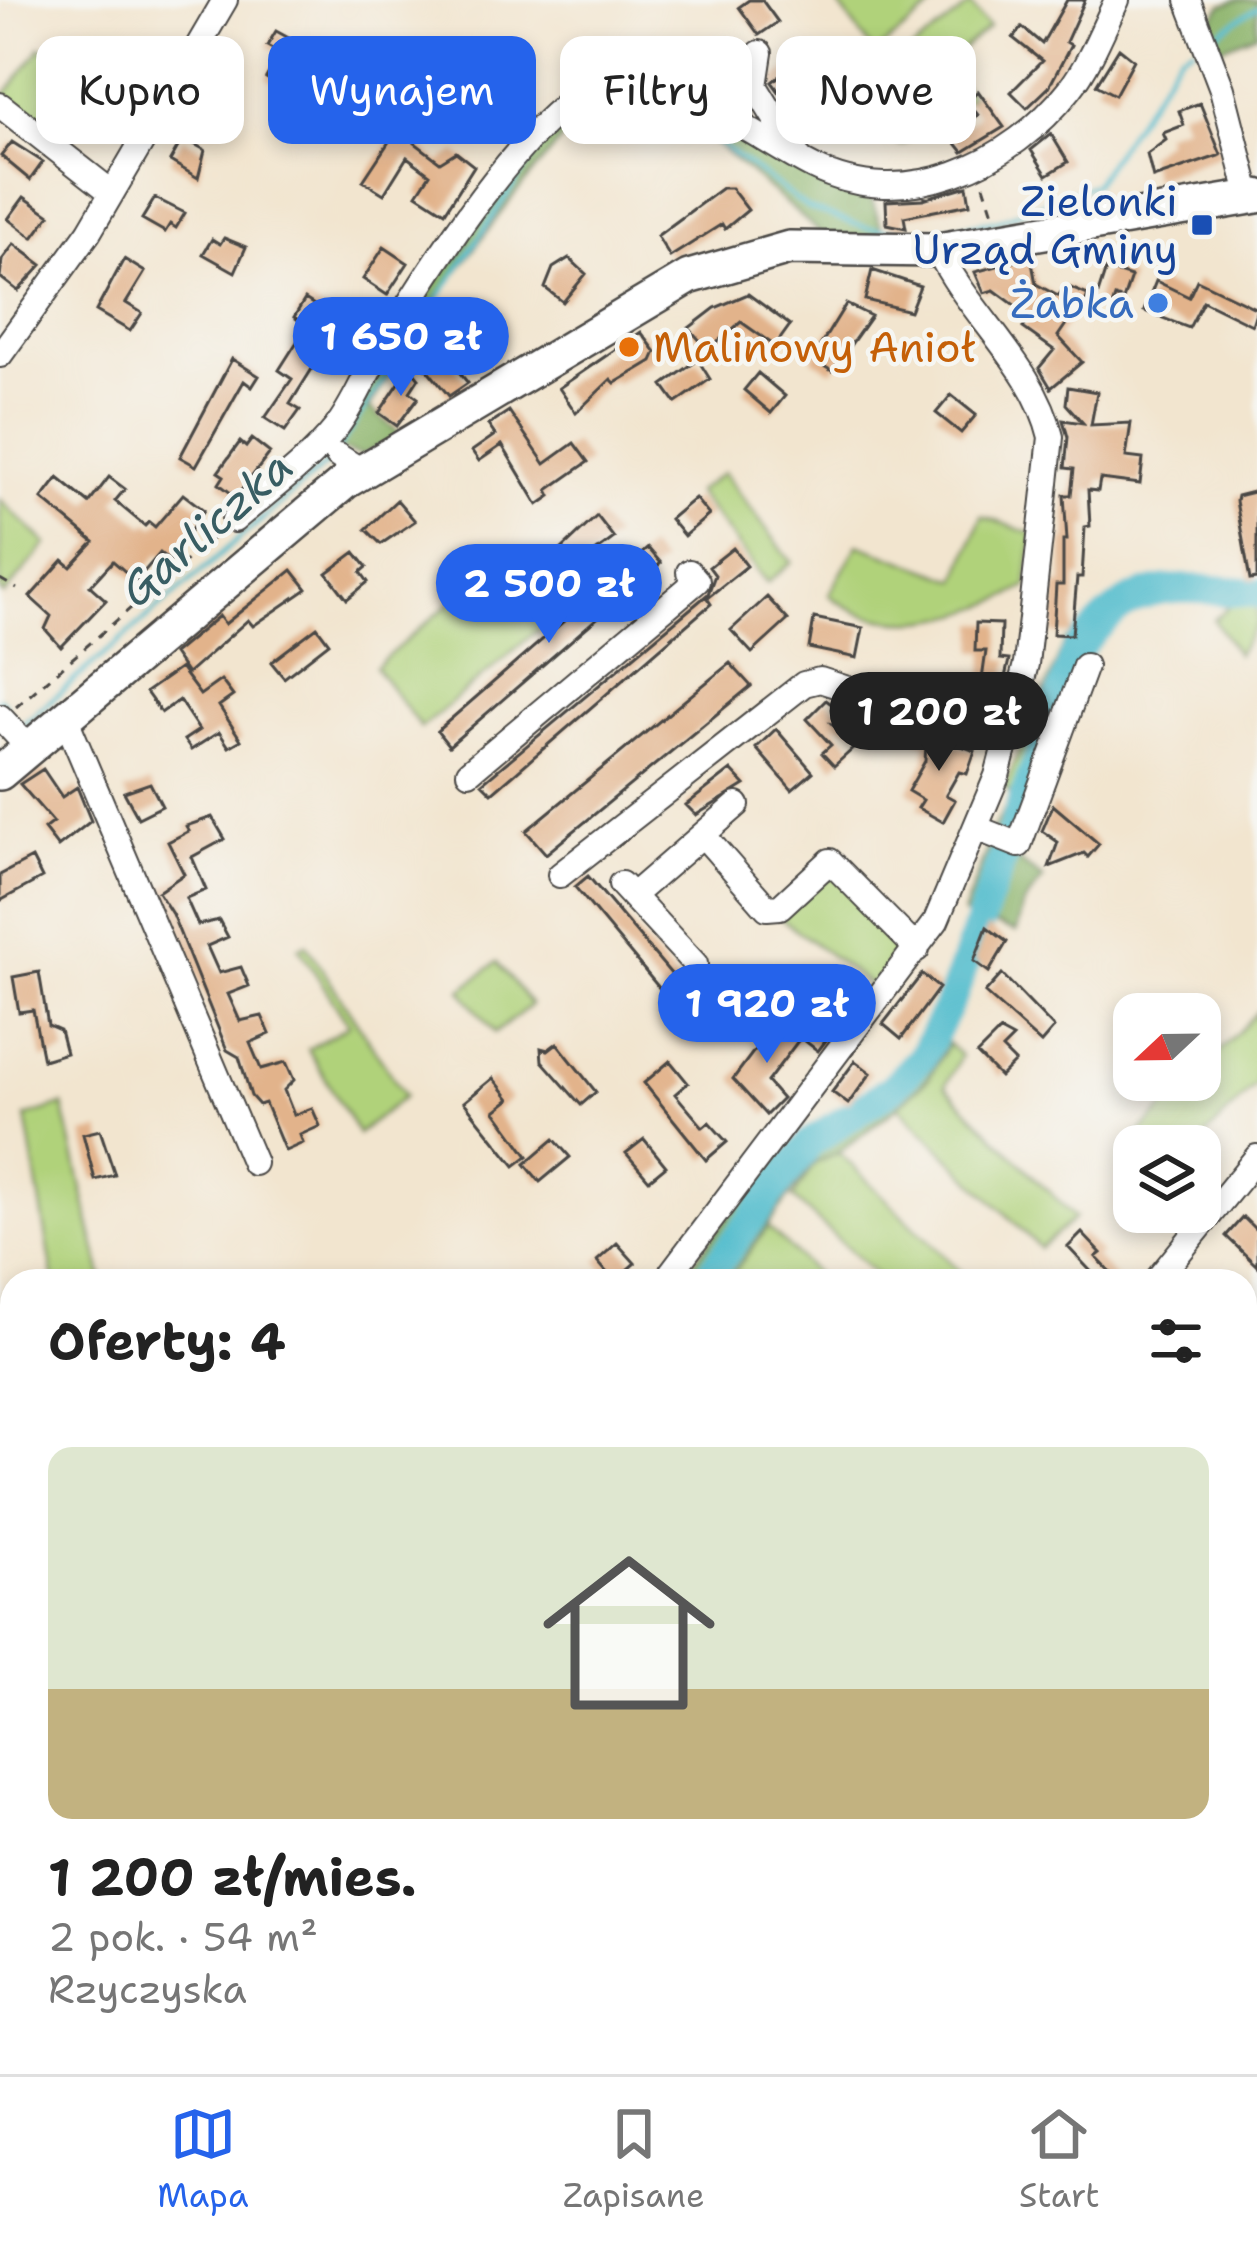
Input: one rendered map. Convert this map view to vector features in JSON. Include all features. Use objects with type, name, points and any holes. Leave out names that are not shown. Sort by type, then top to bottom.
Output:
[{"type":"main road","points":[[0,773],[10,728],[65,717],[282,531],[335,459],[701,272],[789,248],[938,250],[1253,197]]},
{"type":"street","points":[[1,350],[35,312],[225,0]]},
{"type":"street","points":[[234,520],[335,459],[338,426],[389,337],[477,207],[533,132],[590,87],[617,78],[648,84],[706,107],[799,158],[880,187],[903,187],[978,166],[1046,115],[1073,86],[1118,0]]},
{"type":"street","points":[[1188,0],[1253,197]]},
{"type":"street","points":[[760,53],[755,86],[799,158]]},
{"type":"street","points":[[0,105],[111,192]]},
{"type":"street","points":[[674,1269],[917,949],[994,835],[1007,741],[1026,664],[1051,437],[1043,403],[952,277],[938,250]]},
{"type":"street","points":[[469,772],[697,581],[689,572]]},
{"type":"street","points":[[994,835],[1019,845],[1085,666]]},
{"type":"street","points":[[560,875],[804,684],[820,680],[1007,741]]},
{"type":"street","points":[[65,717],[254,1163]]},
{"type":"street","points":[[695,964],[627,890],[703,836],[737,805]]},
{"type":"street","points":[[703,836],[767,908],[780,907],[830,862],[917,949]]},
{"type":"street","points":[[1166,1269],[1257,1156]]},
{"type":"path","points":[[978,166],[992,210]]},
{"type":"path","points":[[10,728],[234,520]]},
{"type":"path","points":[[0,579],[16,589]]},
{"type":"green space","points":[[835,0],[942,0],[896,36],[862,36]]},
{"type":"green space","points":[[1257,0],[1257,33],[1220,48],[1209,24],[1222,5]]},
{"type":"green space","points":[[970,5],[989,27],[976,38],[930,36]]},
{"type":"green space","points":[[36,54],[36,135],[0,102]]},
{"type":"green space","points":[[560,120],[560,141],[439,296],[369,408],[403,436],[361,455],[327,446],[450,256],[457,258],[468,242],[466,236],[531,144],[536,144],[538,134]]},
{"type":"green space","points":[[752,143],[810,176],[872,200],[881,226],[877,240],[824,236],[716,144]]},
{"type":"green space","points":[[723,473],[792,562],[767,583],[696,492]]},
{"type":"green space","points":[[0,500],[47,544],[4,595],[0,591]]},
{"type":"green space","points":[[982,516],[1033,534],[1027,587],[979,608],[927,620],[876,618],[829,595],[858,544],[957,580]]},
{"type":"green space","points":[[504,557],[551,619],[421,728],[375,667]]},
{"type":"green space","points":[[1184,577],[1257,582],[1257,624],[1237,654],[1214,620],[1228,607],[1211,597],[1178,594],[1126,613],[1100,636],[1062,698],[1016,839],[993,829],[1014,795],[1004,788],[1066,640],[1075,640],[1125,600]]},
{"type":"green space","points":[[990,841],[1043,879],[1023,905],[1016,932],[963,914]]},
{"type":"green space","points":[[830,870],[904,945],[875,989],[779,917]]},
{"type":"green space","points":[[306,944],[405,1096],[358,1134],[308,1049],[349,1025],[299,948]]},
{"type":"green space","points":[[497,962],[531,1005],[495,1033],[461,990]]},
{"type":"green space","points":[[949,987],[961,998],[941,1037],[948,1044],[929,1077],[839,1153],[813,1164],[736,1269],[688,1269],[773,1157],[792,1151],[905,1070],[932,1030],[927,1020]]},
{"type":"green space","points":[[1257,1012],[1257,1083],[1216,1125],[1148,1125],[1171,1101],[1221,1101],[1221,1049]]},
{"type":"green space","points":[[948,1044],[961,1056],[945,1086],[1075,1218],[1040,1248],[898,1106],[929,1078]]},
{"type":"green space","points":[[63,1105],[100,1269],[52,1269],[26,1117]]},
{"type":"green space","points":[[839,1153],[958,1269],[870,1269],[793,1198],[814,1164]]},
{"type":"green space","points":[[768,1227],[811,1269],[736,1269]]},
{"type":"building","points":[[749,0],[762,0],[778,22],[759,35],[739,7]]},
{"type":"building","points":[[1067,0],[1085,0],[1066,42],[1071,45],[1049,87],[1027,108],[1011,92],[1042,61],[1013,38],[1022,27],[1042,44]]},
{"type":"building","points":[[1119,48],[1134,60],[1115,95],[1096,85]]},
{"type":"building","points":[[976,93],[1004,127],[963,152],[957,144],[976,144]]},
{"type":"building","points":[[1200,103],[1221,155],[1153,178],[1147,154],[1166,140],[1163,133],[1184,125],[1179,111]]},
{"type":"building","points":[[1051,134],[1068,162],[1047,175],[1031,150]]},
{"type":"building","points":[[12,142],[43,162],[30,180],[1,156]]},
{"type":"building","points":[[180,144],[205,150],[198,178],[170,161]]},
{"type":"building","points":[[387,144],[416,144],[440,162],[456,152],[474,166],[445,212],[417,194],[430,174],[407,157],[384,194],[363,181]]},
{"type":"building","points":[[967,186],[970,204],[904,217],[906,228],[887,224],[886,201],[923,199]]},
{"type":"building","points":[[722,188],[731,188],[748,210],[725,229],[722,224],[670,257],[657,236]]},
{"type":"building","points":[[24,197],[50,215],[33,238],[8,219]]},
{"type":"building","points":[[155,198],[185,213],[176,228],[170,224],[165,232],[142,219]]},
{"type":"building","points":[[224,238],[246,247],[235,272],[203,254],[212,239],[220,244]]},
{"type":"building","points":[[14,244],[42,265],[18,291],[0,277],[2,260]]},
{"type":"building","points":[[384,247],[408,263],[387,295],[363,279]]},
{"type":"building","points":[[1031,257],[1036,284],[1058,296],[1066,286],[1088,295],[1079,317],[1073,314],[1058,336],[1082,362],[1051,388],[1039,368],[1054,350],[1023,328],[1031,317],[994,290],[984,293],[975,272]]},
{"type":"building","points":[[569,258],[586,274],[563,302],[545,288],[553,268]]},
{"type":"building","points":[[124,259],[145,272],[126,303],[142,313],[130,331],[96,311]]},
{"type":"building","points":[[1106,269],[1131,277],[1123,300],[1115,297],[1111,309],[1095,303]]},
{"type":"building","points":[[872,270],[920,286],[910,311],[865,300]]},
{"type":"building","points":[[1197,280],[1257,309],[1252,325],[1203,301],[1189,328],[1144,311],[1156,281],[1189,297]]},
{"type":"building","points":[[748,294],[790,325],[775,346],[741,322],[708,350],[689,328],[715,308]]},
{"type":"building","points":[[305,299],[342,323],[348,314],[367,326],[353,350],[332,337],[290,404],[300,410],[285,431],[265,418],[292,379],[279,370],[307,326],[294,317]]},
{"type":"building","points":[[846,304],[871,316],[832,371],[812,359]]},
{"type":"building","points":[[641,332],[656,352],[652,361],[615,383],[611,379],[576,413],[559,388]]},
{"type":"building","points":[[440,349],[468,383],[449,396],[422,363]]},
{"type":"building","points":[[232,359],[259,376],[252,387],[244,381],[196,466],[180,457]]},
{"type":"building","points":[[698,360],[710,379],[676,403],[663,385]]},
{"type":"building","points":[[410,367],[419,378],[410,392],[418,398],[397,426],[379,413]]},
{"type":"building","points":[[758,373],[785,396],[771,413],[744,390]]},
{"type":"building","points":[[1068,387],[1097,392],[1091,425],[1131,423],[1126,457],[1143,459],[1140,484],[1100,479],[1098,491],[1088,490],[1090,526],[1085,527],[1072,635],[1053,634],[1056,585],[1063,585],[1063,540],[1067,540],[1064,495],[1071,495],[1074,469],[1065,468],[1068,437],[1063,420],[1083,423],[1066,404]]},
{"type":"building","points":[[951,395],[976,415],[961,433],[936,413]]},
{"type":"building","points":[[509,411],[545,464],[574,443],[588,462],[548,490],[551,496],[538,505],[502,445],[479,461],[472,451],[495,435],[488,425]]},
{"type":"building","points":[[252,439],[270,453],[236,497],[219,484],[224,476],[218,472],[240,442],[246,447]]},
{"type":"building","points":[[109,477],[125,489],[115,501],[145,526],[149,522],[155,527],[183,494],[204,510],[170,561],[160,553],[136,581],[113,561],[90,586],[106,600],[61,647],[45,629],[51,616],[30,597],[63,560],[71,567],[94,542],[42,499],[58,478],[89,503]]},
{"type":"building","points":[[1257,491],[1257,579],[1250,580],[1236,501],[1237,496]]},
{"type":"building","points":[[695,498],[709,515],[684,536],[670,519]]},
{"type":"building","points":[[397,500],[415,521],[381,544],[366,529]]},
{"type":"building","points":[[597,516],[614,538],[555,582],[543,567]]},
{"type":"building","points":[[648,548],[661,563],[449,746],[437,731]]},
{"type":"building","points":[[733,548],[747,566],[707,598],[711,604],[492,793],[482,783],[708,594],[715,575],[709,567]]},
{"type":"building","points":[[355,552],[367,567],[361,572],[368,582],[347,599],[327,573]]},
{"type":"building","points":[[292,570],[307,589],[253,626],[248,620],[187,674],[173,654],[219,616],[225,624]]},
{"type":"building","points":[[767,597],[788,620],[752,653],[731,630]]},
{"type":"building","points":[[814,618],[863,628],[857,658],[809,648]]},
{"type":"building","points":[[976,623],[1001,624],[1000,659],[1009,660],[995,720],[982,716],[985,702],[979,701],[986,651],[975,651]]},
{"type":"building","points":[[317,627],[329,643],[284,678],[271,662]]},
{"type":"building","points":[[730,663],[751,686],[546,854],[526,831]]},
{"type":"building","points":[[180,668],[200,695],[221,680],[233,696],[219,706],[241,740],[229,747],[219,732],[191,750],[184,740],[199,730],[179,700],[161,713],[146,692]]},
{"type":"building","points":[[826,700],[860,725],[864,712],[891,721],[886,735],[832,724],[855,747],[834,766],[822,753],[831,745],[807,719]]},
{"type":"building","points":[[776,729],[813,772],[792,790],[756,748]]},
{"type":"building","points":[[919,730],[975,751],[967,774],[959,772],[946,795],[955,800],[943,822],[918,808],[923,800],[908,791],[925,761],[926,743],[916,739]]},
{"type":"building","points":[[43,769],[62,797],[77,787],[91,821],[58,847],[44,829],[53,822],[20,784]]},
{"type":"building","points":[[731,770],[745,785],[696,815],[686,805]]},
{"type":"building","points":[[150,783],[162,806],[138,818],[124,792]]},
{"type":"building","points":[[1053,805],[1099,844],[1088,857],[1084,853],[1049,867],[1058,842],[1042,831]]},
{"type":"building","points":[[212,817],[225,839],[192,857],[206,890],[186,898],[198,925],[219,920],[228,937],[207,946],[219,973],[241,967],[249,986],[228,994],[240,1021],[262,1016],[270,1034],[250,1043],[261,1069],[286,1062],[294,1080],[284,1090],[294,1115],[312,1108],[320,1126],[300,1135],[303,1143],[285,1151],[265,1103],[259,1105],[251,1096],[239,1057],[227,1050],[172,914],[158,892],[184,874],[168,842],[189,831],[186,826]]},
{"type":"building","points":[[32,858],[42,878],[0,901],[0,875]]},
{"type":"building","points":[[588,876],[683,988],[670,1001],[575,887]]},
{"type":"building","points":[[987,927],[1007,942],[989,972],[974,961]]},
{"type":"building","points":[[39,972],[48,1025],[60,1030],[66,1053],[43,1060],[33,1010],[19,1012],[13,977]]},
{"type":"building","points":[[922,974],[939,988],[901,1039],[883,1024]]},
{"type":"building","points":[[1002,974],[1054,1028],[1041,1043],[985,993]]},
{"type":"building","points":[[818,978],[854,1003],[818,1051],[805,1041],[827,1012],[804,997]]},
{"type":"building","points":[[778,1019],[801,1037],[767,1082],[782,1099],[766,1115],[733,1079]]},
{"type":"building","points":[[1000,1031],[1013,1038],[1002,1049],[1015,1062],[1000,1077],[977,1054]]},
{"type":"building","points":[[557,1043],[596,1092],[581,1105],[542,1061],[541,1048],[548,1050]]},
{"type":"building","points":[[670,1061],[688,1083],[675,1094],[703,1127],[709,1122],[727,1142],[706,1160],[644,1083]]},
{"type":"building","points":[[855,1061],[871,1073],[848,1104],[832,1092]]},
{"type":"building","points":[[493,1078],[510,1099],[495,1111],[528,1156],[515,1166],[464,1102]]},
{"type":"building","points":[[100,1130],[115,1175],[95,1180],[83,1134]]},
{"type":"building","points":[[554,1139],[570,1157],[540,1182],[525,1164]]},
{"type":"building","points":[[644,1139],[666,1166],[649,1180],[626,1153]]},
{"type":"building","points":[[1243,1217],[1257,1231],[1257,1266],[1226,1236]]},
{"type":"building","points":[[1082,1233],[1101,1253],[1096,1257],[1108,1269],[1089,1269],[1068,1247]]},
{"type":"building","points":[[617,1243],[635,1263],[628,1269],[604,1269],[597,1261]]},
{"type":"waterway","name":"Garliczka","points":[[1209,39],[1257,7]]},
{"type":"waterway","name":"Garliczka","points":[[720,144],[807,208],[867,228],[923,233],[999,220],[1094,184],[1180,54],[1194,47]]},
{"type":"waterway","name":"Garliczka","points":[[338,449],[541,144]]},
{"type":"waterway","name":"Garliczka","points":[[22,725],[332,459]]},
{"type":"waterway","points":[[713,1269],[810,1143],[892,1088],[922,1057],[953,996],[1076,652],[1097,627],[1136,598],[1177,589],[1257,593]]},
{"type":"waterway","points":[[0,699],[6,705]]},
{"type":"place","name":"Zielonki Urząd Gminy","points":[[1202,225]]},
{"type":"place","name":"Żabka","points":[[1158,303]]},
{"type":"place","name":"Malinowy Anioł","points":[[629,347]]}]
